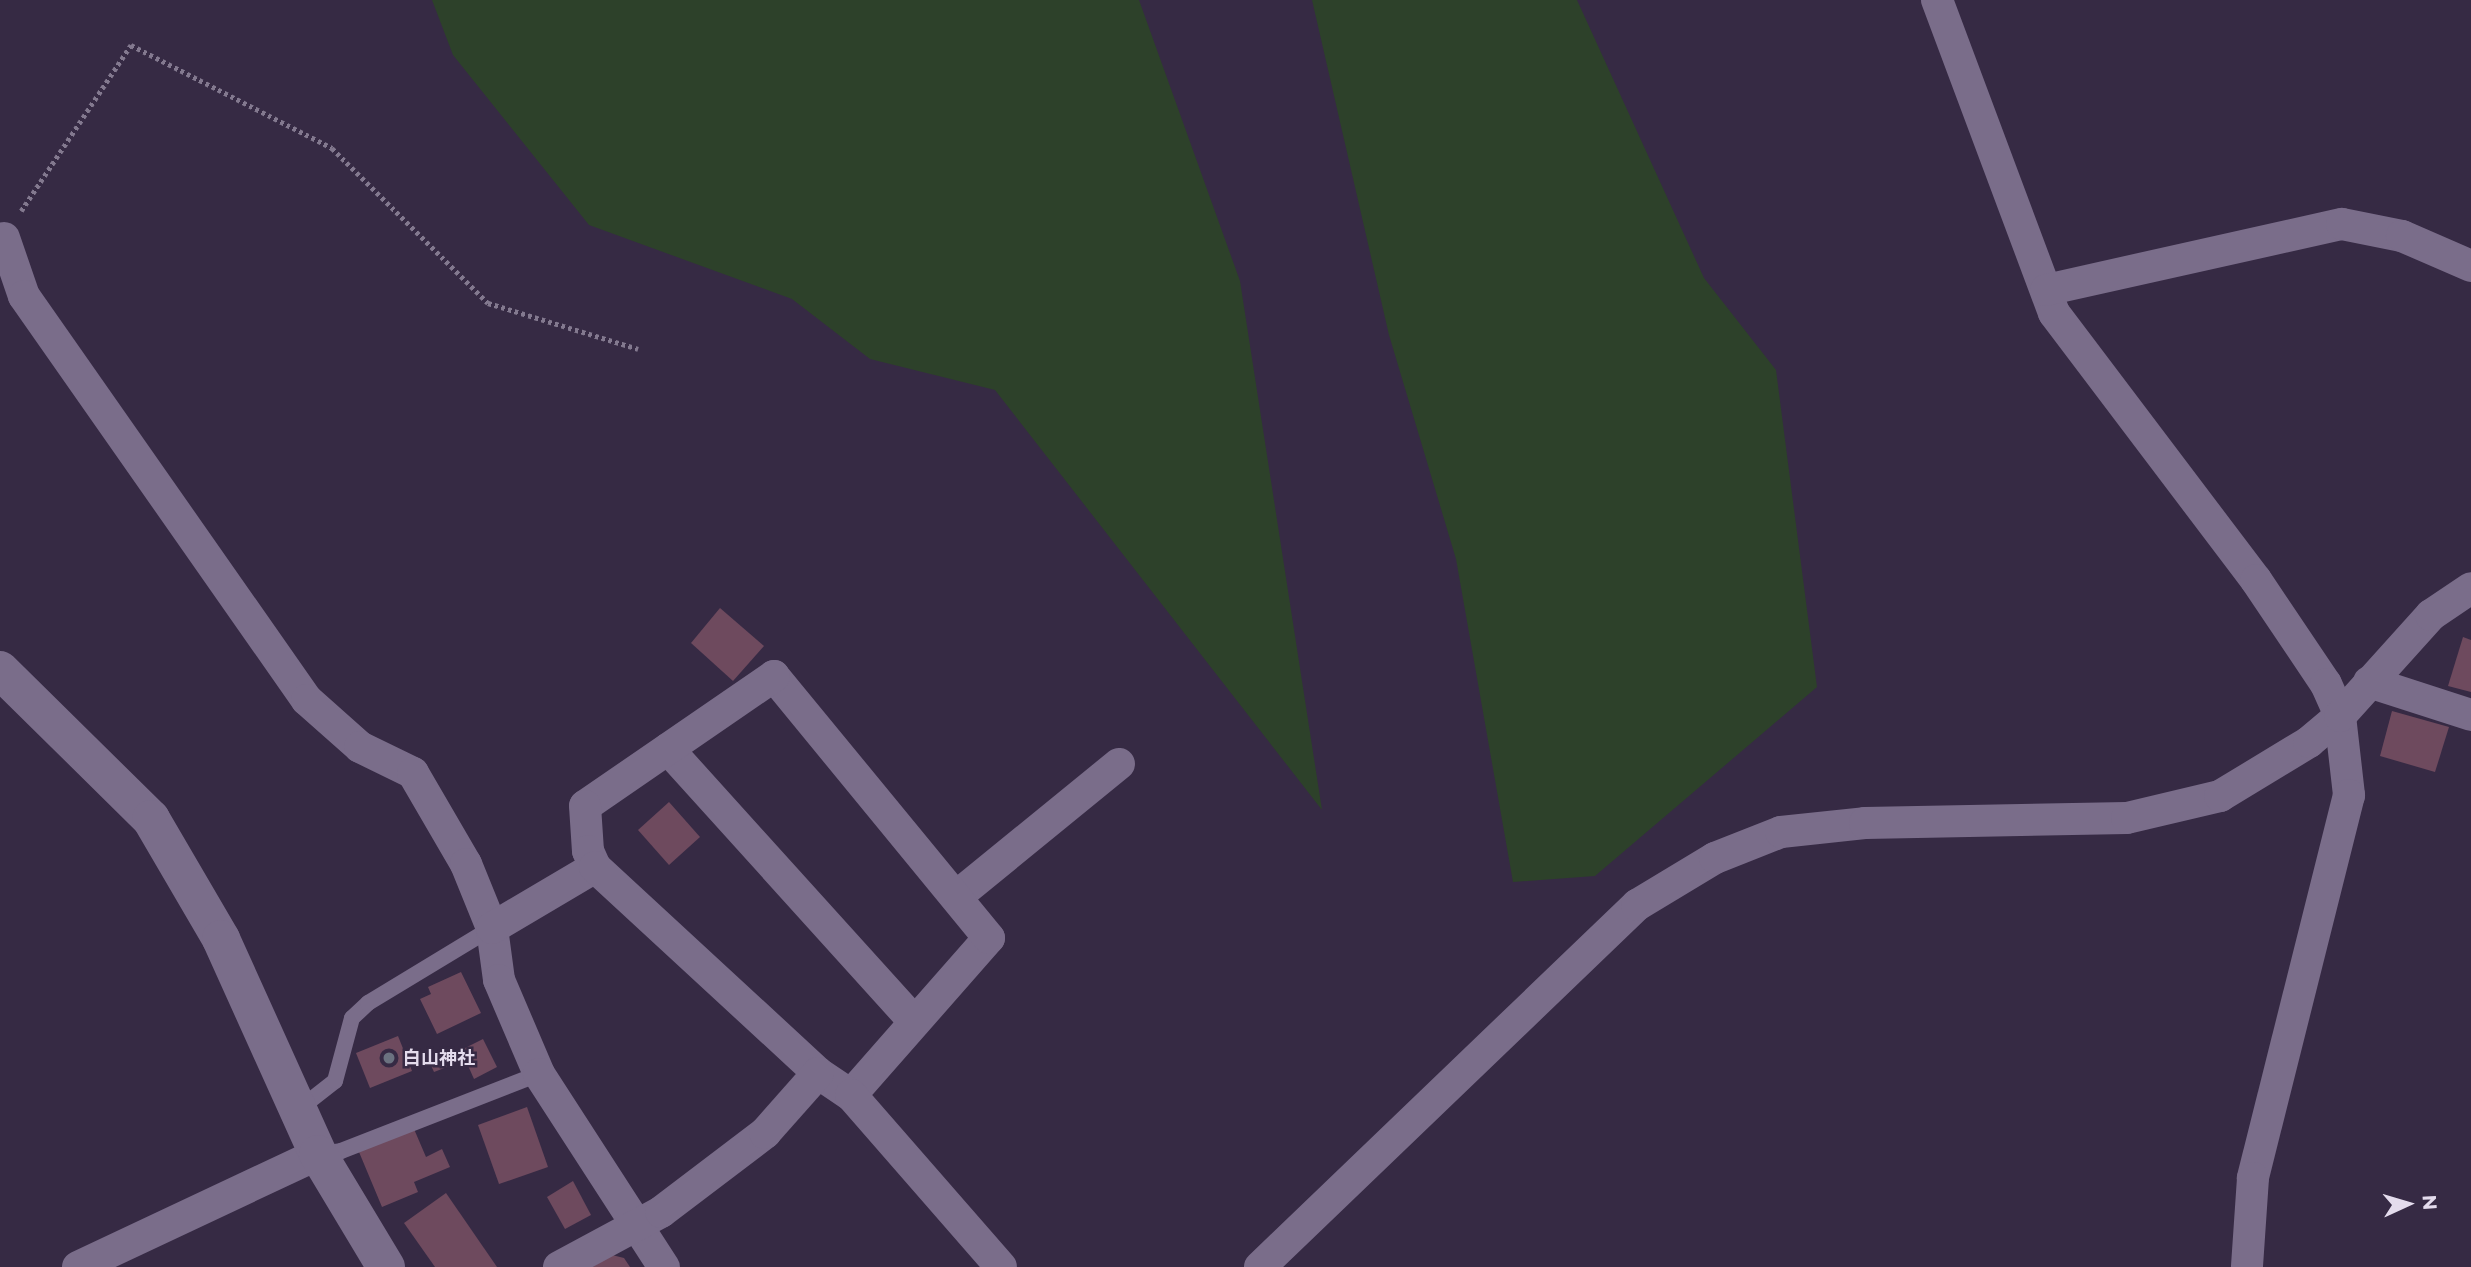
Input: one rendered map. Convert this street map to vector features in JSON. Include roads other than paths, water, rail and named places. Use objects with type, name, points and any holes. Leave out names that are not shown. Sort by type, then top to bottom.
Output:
[{"type":"street","points":[[1937,0],[2054,313],[2256,580],[2326,684],[2340,716],[2349,795],[2253,1178],[2246,1267]]},
{"type":"street","points":[[2046,290],[2342,224],[2402,236],[2471,267]]},
{"type":"street","points":[[4,238],[10,294],[307,700],[360,747],[413,773],[466,864],[492,928],[499,980],[539,1074],[664,1267]]},
{"type":"street","points":[[1261,1267],[1637,905],[1715,858],[1781,832],[1865,822],[2140,815],[2220,796],[2309,742],[2340,716],[2431,615],[2471,588]]},
{"type":"street","points":[[0,670],[151,819],[221,939],[318,1154],[386,1267]]},
{"type":"street","points":[[851,1095],[989,938],[774,676],[585,806],[588,851],[595,867],[818,1073],[851,1095],[1001,1267]]},
{"type":"street","points":[[2369,682],[2471,715]]},
{"type":"street","points":[[668,750],[914,1021]]},
{"type":"street","points":[[957,896],[1119,764]]},
{"type":"street","points":[[492,928],[595,867]]},
{"type":"street","points":[[559,1267],[661,1212],[765,1133],[818,1073]]},
{"type":"street","points":[[78,1267],[318,1154]]},
{"type":"lane","points":[[298,1110],[335,1081],[352,1018],[368,1003],[492,928]]},
{"type":"lane","points":[[318,1154],[341,1151],[539,1074]]},
{"type":"place","name":"白山神社","points":[[389,1058]]}]
